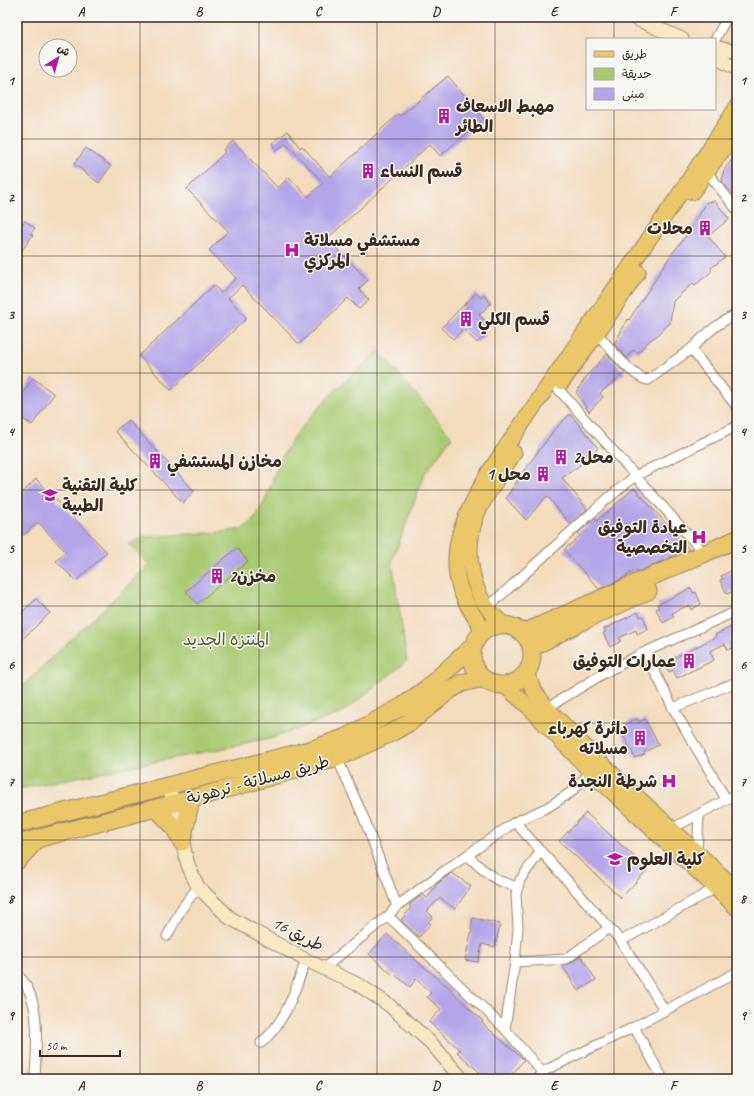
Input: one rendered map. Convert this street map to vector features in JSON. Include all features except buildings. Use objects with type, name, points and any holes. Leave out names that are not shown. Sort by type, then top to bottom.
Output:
[{"type":"highway","points":[[523,633],[737,539]]},
{"type":"highway","points":[[532,648],[575,625],[737,549]]},
{"type":"highway","points":[[504,625],[517,629],[523,633],[532,648],[532,657],[530,666],[520,679],[504,685],[493,684],[483,678],[476,669],[472,658],[473,646],[477,638],[484,631],[493,626],[504,625]]},
{"type":"highway","name":"طريق مسلاتة - ترهونة","points":[[17,824],[169,786],[313,748],[344,738],[374,723],[409,702],[426,689],[473,646]]},
{"type":"highway","name":"طريق مسلاتة - ترهونة","points":[[17,844],[191,799],[337,758],[393,732],[410,722],[445,694],[462,683],[483,678]]},
{"type":"highway","points":[[182,842],[191,799]]},
{"type":"highway","points":[[156,808],[174,827],[182,842]]},
{"type":"highway","points":[[17,861],[38,838]]},
{"type":"main road","points":[[554,384],[597,334],[737,107]]},
{"type":"main road","points":[[484,631],[470,610],[461,590],[456,566],[460,529],[469,509],[489,472],[516,441],[678,203],[707,172],[737,130]]},
{"type":"main road","points":[[504,625],[487,608],[478,590],[473,575],[470,555],[475,519],[499,476],[516,441]]},
{"type":"main road","points":[[526,673],[533,689],[547,708],[600,762],[737,890]]},
{"type":"main road","points":[[504,685],[528,706],[591,772],[737,908]]},
{"type":"street","points":[[632,17],[680,38]]},
{"type":"street","points":[[716,38],[726,17]]},
{"type":"street","points":[[716,47],[737,52]]},
{"type":"street","points":[[716,58],[737,69]]},
{"type":"street","points":[[707,172],[737,210]]},
{"type":"street","points":[[597,334],[634,373],[643,379],[648,380],[691,349],[704,335],[726,319],[737,314]]},
{"type":"street","points":[[691,349],[737,407]]},
{"type":"street","points":[[554,384],[705,554]]},
{"type":"street","points":[[487,608],[606,500],[635,476],[737,426]]},
{"type":"street","points":[[547,708],[606,672],[645,652],[737,611]]},
{"type":"street","points":[[645,652],[673,708],[726,799]]},
{"type":"street","points":[[673,708],[737,682]]},
{"type":"street","points":[[337,758],[363,816],[397,906]]},
{"type":"street","points":[[324,968],[388,916],[397,906],[515,822],[548,807],[570,793],[591,772]]},
{"type":"street","name":"طريق 16","points":[[169,786],[188,865],[198,886],[230,918],[306,960],[359,985],[389,1005],[432,1044],[462,1079]]},
{"type":"street","points":[[672,829],[737,794]]},
{"type":"street","points":[[697,853],[699,815]]},
{"type":"street","points":[[515,822],[540,852],[621,941],[666,1011]]},
{"type":"street","points":[[505,1029],[515,962],[518,928],[517,887],[520,880],[540,852]]},
{"type":"street","points":[[467,855],[497,880],[517,887]]},
{"type":"street","points":[[167,936],[182,908],[198,886]]},
{"type":"street","points":[[621,941],[716,888]]},
{"type":"street","points":[[388,916],[505,1029],[540,1076],[666,1011],[737,972]]},
{"type":"street","points":[[515,962],[566,959],[609,928]]},
{"type":"street","points":[[261,1044],[271,1035],[290,1004],[306,960]]},
{"type":"street","points":[[17,974],[22,978],[30,991],[34,1010],[37,1029],[35,1079]]},
{"type":"street","points":[[634,1027],[663,1079]]},
{"type":"green space","name":"المنتزه الجديد","points":[[379,351],[452,437],[425,473],[392,561],[407,661],[342,713],[270,739],[17,789],[17,691],[149,565],[128,544],[143,537],[224,532],[242,529],[254,520],[265,501],[278,464],[294,436],[330,395]]},
{"type":"place","name":"مهبط الاسعاف الطائر","points":[[444,116]]},
{"type":"place","name":"قسم النساء","points":[[368,171]]},
{"type":"place","name":"محلات","points":[[705,228]]},
{"type":"place","name":"مستشفي مسلاتة المركزي","points":[[292,250]]},
{"type":"place","name":"قسم الكلي","points":[[466,319]]},
{"type":"place","name":"محل2","points":[[561,457]]},
{"type":"place","name":"مخازن المستشفي","points":[[155,461]]},
{"type":"place","name":"محل 1","points":[[543,474]]},
{"type":"place","name":"كلية التقنية الطبية","points":[[50,495]]},
{"type":"place","name":"عيادة التوفيق التخصصية","points":[[699,537]]},
{"type":"place","name":"مخزن2","points":[[217,576]]},
{"type":"place","name":"عمارات التوفيق","points":[[689,661]]},
{"type":"place","name":"دائرة كهرباء مسلاته","points":[[640,738]]},
{"type":"place","name":"شرطة النجدة","points":[[669,781]]},
{"type":"place","name":"كلية العلوم","points":[[615,859]]}]
